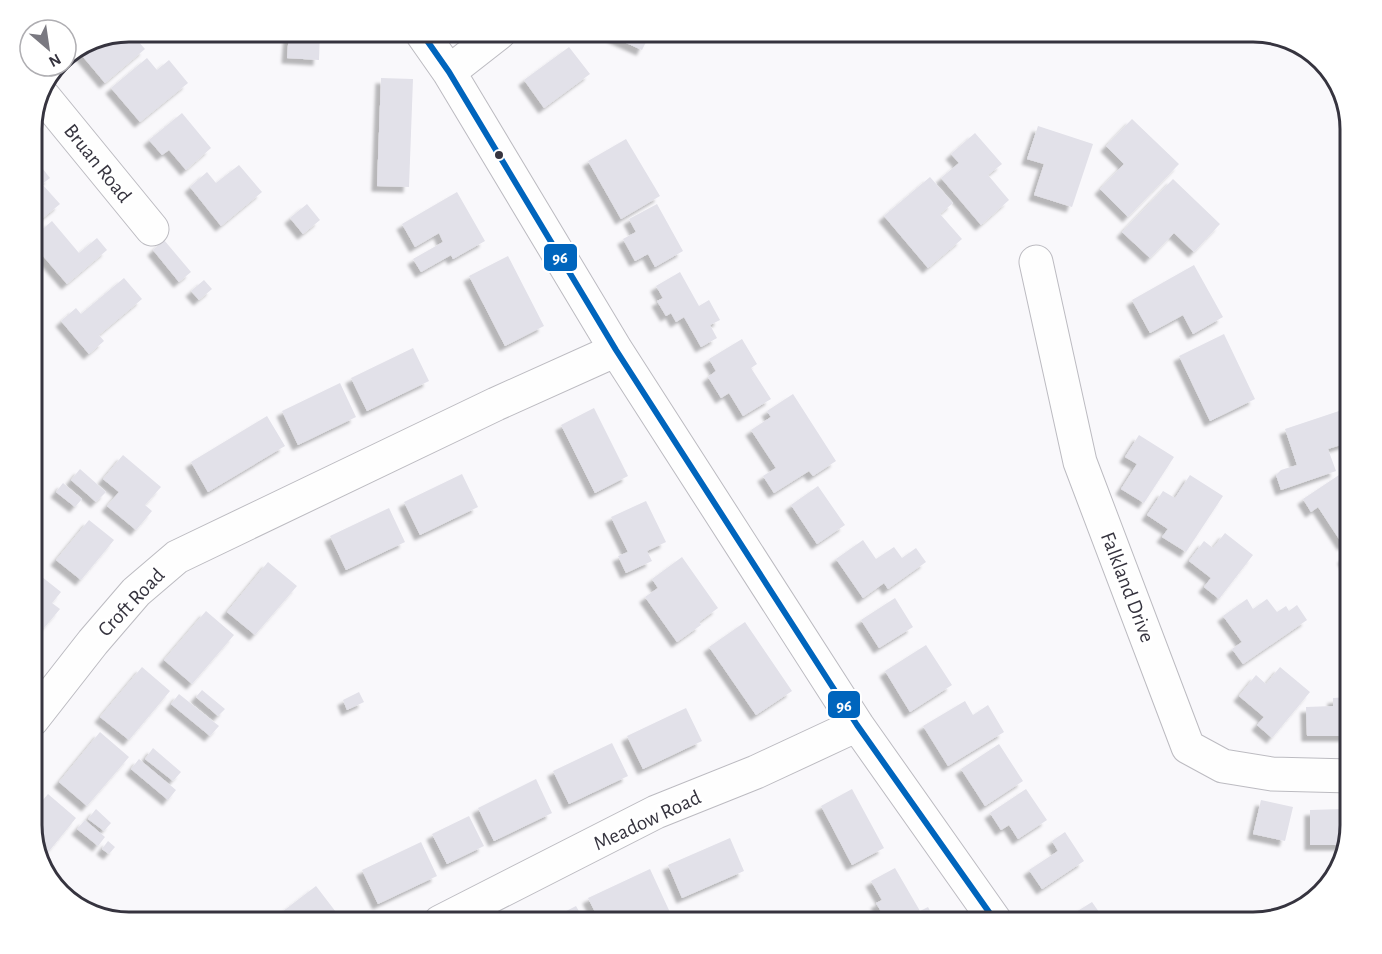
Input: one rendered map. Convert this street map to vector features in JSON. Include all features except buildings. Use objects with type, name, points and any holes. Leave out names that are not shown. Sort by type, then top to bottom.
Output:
[{"type":"street","points":[[428,42],[449,72],[616,350],[857,725],[989,912]]},
{"type":"street","points":[[449,72],[487,42]]},
{"type":"street","name":"Bruan Road","points":[[47,101],[152,229]]},
{"type":"street","name":"Falkland Drive","points":[[1036,261],[1080,462],[1188,747],[1223,766],[1272,774],[1340,776]]},
{"type":"street","name":"Croft Road","points":[[42,707],[136,592],[177,557],[496,404],[616,350]]},
{"type":"street","name":"Meadow Road","points":[[460,912],[656,812],[756,772],[857,725]]},
{"type":"transit line","name":"96","points":[[428,42],[449,72],[616,350],[857,725],[989,912]]}]
